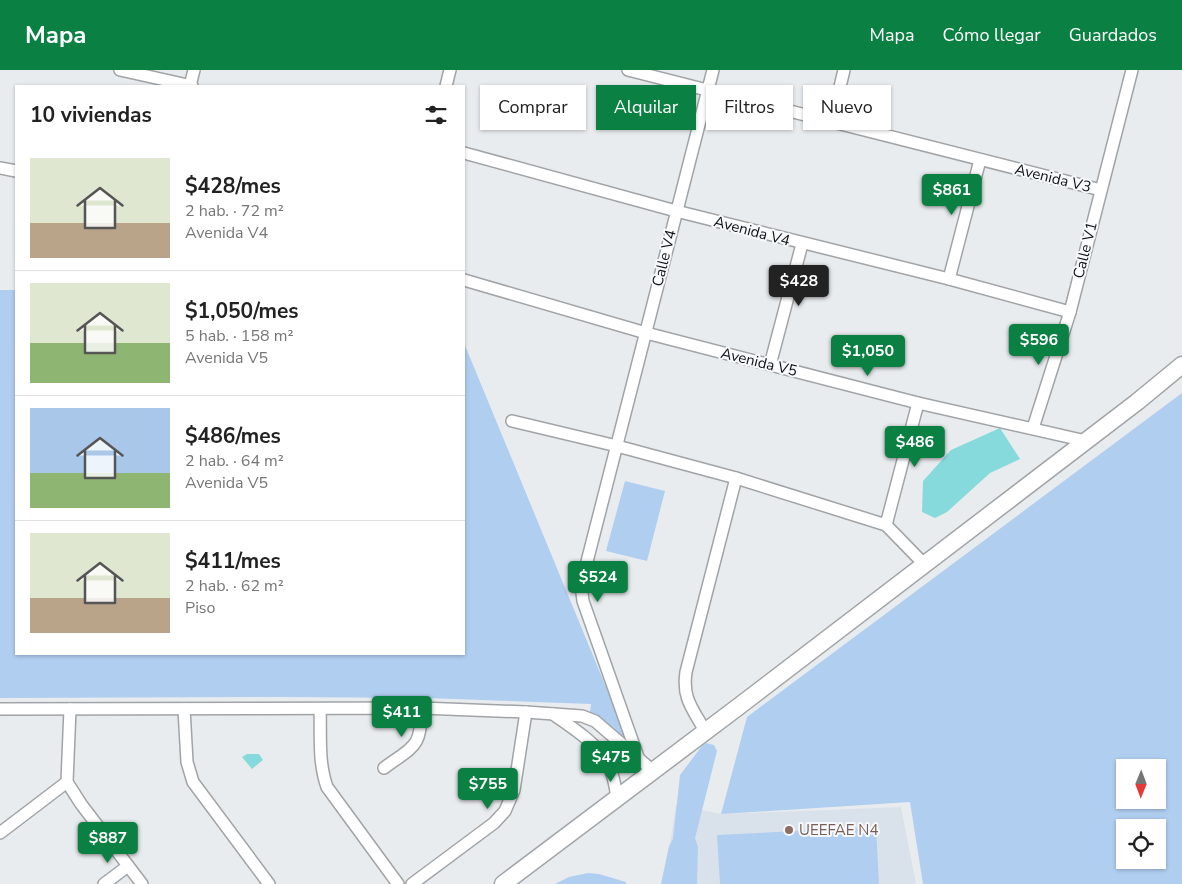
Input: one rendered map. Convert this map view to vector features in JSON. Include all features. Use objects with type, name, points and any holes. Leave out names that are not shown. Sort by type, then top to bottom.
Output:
[{"type":"street","points":[[120,70],[187,85]]},
{"type":"street","points":[[191,85],[194,70]]},
{"type":"street","points":[[446,85],[450,70]]},
{"type":"street","name":"Avenida V3","points":[[628,70],[706,90]]},
{"type":"street","name":"Calle V4","points":[[709,85],[713,70]]},
{"type":"street","points":[[840,85],[844,70]]},
{"type":"street","name":"Calle V1","points":[[1033,428],[1070,312],[1132,70]]},
{"type":"street","name":"Calle V4","points":[[638,757],[584,601],[582,585],[706,98]]},
{"type":"street","name":"Avenida V3","points":[[869,130],[1100,190]]},
{"type":"street","name":"Avenida V4","points":[[465,153],[676,211],[802,244],[950,279],[1070,312]]},
{"type":"street","points":[[950,279],[980,160]]},
{"type":"street","points":[[0,168],[15,171]]},
{"type":"street","points":[[770,364],[802,244]]},
{"type":"street","name":"Avenida V5","points":[[465,280],[646,333],[918,403],[1086,441]]},
{"type":"street","points":[[503,884],[706,732],[1086,441],[1182,365]]},
{"type":"street","points":[[886,525],[918,403]]},
{"type":"street","points":[[512,421],[617,446],[736,478],[886,525],[924,564]]},
{"type":"street","points":[[706,732],[686,697],[684,686],[736,478]]},
{"type":"street","points":[[0,709],[421,708],[552,713],[582,716],[595,721],[653,771]]},
{"type":"street","points":[[384,768],[415,745],[422,727],[421,708]]},
{"type":"street","points":[[70,709],[67,782],[81,804],[142,884]]},
{"type":"street","points":[[184,709],[187,762],[193,782],[269,884]]},
{"type":"street","points":[[320,709],[322,775],[327,787],[398,884]]},
{"type":"street","points":[[412,884],[488,828],[505,811],[514,790],[526,712]]},
{"type":"street","points":[[552,713],[588,742],[606,761],[614,780],[617,798]]},
{"type":"street","points":[[0,833],[67,782]]},
{"type":"street","points":[[104,884],[128,866]]},
{"type":"shaded area","points":[[0,290],[15,290],[15,655],[465,655],[465,345],[613,704],[625,739],[613,727],[590,712],[591,704],[425,698],[0,698]]},
{"type":"shaded area","points":[[1182,393],[1182,884],[923,884],[910,802],[721,814],[747,717]]},
{"type":"shaded area","points":[[1000,428],[1020,459],[990,473],[947,512],[935,518],[922,512],[923,481],[951,450]]},
{"type":"shaded area","points":[[625,481],[665,491],[647,561],[606,551]]},
{"type":"shaded area","points":[[706,743],[714,745],[717,751],[695,838],[698,847],[697,884],[661,884],[669,846],[673,839],[680,775]]},
{"type":"shaded area","points":[[247,754],[259,754],[263,760],[252,769],[242,757]]},
{"type":"shaded area","name":"UEEFAE N4","points":[[676,805],[721,814],[901,807],[916,884],[664,884]]},
{"type":"shaded area","points":[[876,827],[879,884],[720,884],[717,835]]},
{"type":"shaded area","points":[[588,873],[599,874],[626,882],[626,884],[555,884],[569,877]]},
{"type":"place","name":"UEEFAE N4","points":[[789,830]]}]
